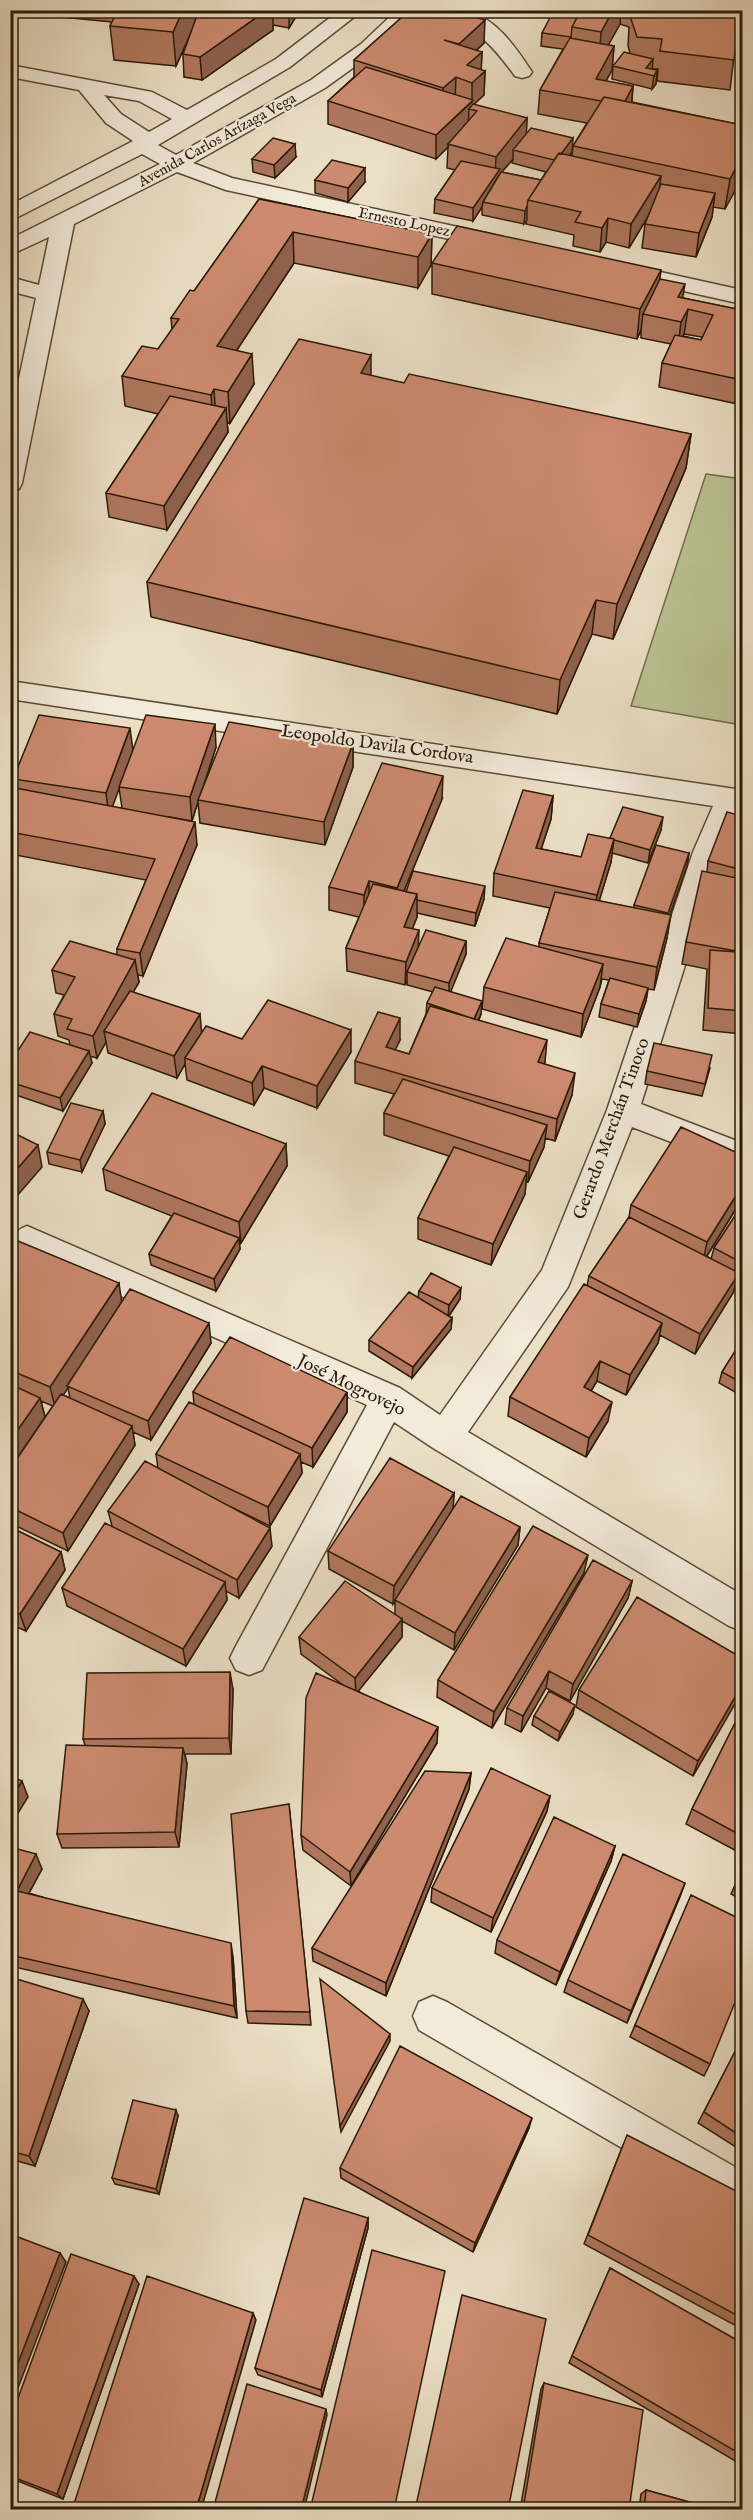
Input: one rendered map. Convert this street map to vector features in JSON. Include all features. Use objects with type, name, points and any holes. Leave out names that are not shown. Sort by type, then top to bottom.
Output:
[{"type":"street","name":"Avenida Carlos Arízaga Vega","points":[[10,214],[145,143],[283,63],[353,10]]},
{"type":"street","name":"Avenida Carlos Arízaga Vega","points":[[10,248],[176,164],[318,84],[368,48],[409,10]]},
{"type":"street","points":[[444,10],[469,17],[488,29],[503,44],[522,72]]},
{"type":"street","points":[[10,71],[145,96],[186,118]]},
{"type":"street","name":"Ernesto Lopez","points":[[87,86],[106,114],[145,143],[176,164],[226,183],[513,246]]},
{"type":"street","points":[[10,483],[63,222]]},
{"type":"street","points":[[593,264],[742,297]]},
{"type":"street","points":[[10,284],[48,294]]},
{"type":"street","name":"Leopoldo Davila Cordova","points":[[10,690],[737,799]]},
{"type":"street","name":"Gerardo Merchán Tinoco","points":[[445,1437],[556,1277],[622,1110],[707,852],[737,799]]},
{"type":"street","points":[[622,1110],[742,1156]]},
{"type":"street","name":"José Mogrovejo","points":[[10,1261],[27,1240],[388,1400],[445,1437],[742,1614]]},
{"type":"street","points":[[249,1658],[388,1400]]},
{"type":"street","points":[[433,2016],[742,2194]]},
{"type":"green space","points":[[706,474],[742,479],[742,725],[631,706]]},
{"type":"building","points":[[118,10],[183,10],[173,32],[110,26]]},
{"type":"building","points":[[199,10],[267,10],[200,57],[183,54]]},
{"type":"building","points":[[410,10],[453,10],[485,20],[459,44],[444,40],[482,52],[467,65],[485,71],[472,83],[456,77],[443,88],[354,60]]},
{"type":"building","points":[[554,10],[579,14],[572,27],[571,37],[542,33]]},
{"type":"building","points":[[581,10],[613,10],[601,32],[572,27]]},
{"type":"building","points":[[661,10],[740,11],[734,60],[660,51],[662,39],[637,37],[630,16],[662,16]]},
{"type":"building","points":[[570,38],[614,46],[596,79],[633,86],[625,101],[604,97],[601,101],[540,90]]},
{"type":"building","points":[[624,52],[653,59],[646,68],[657,70],[654,76],[613,66]]},
{"type":"building","points":[[366,67],[473,100],[436,135],[328,101]]},
{"type":"building","points":[[604,97],[742,125],[742,156],[730,179],[573,146]]},
{"type":"building","points":[[473,104],[527,118],[496,157],[448,144],[477,111],[469,109]]},
{"type":"building","points":[[531,128],[573,138],[554,160],[513,150]]},
{"type":"building","points":[[273,138],[295,144],[274,165],[252,159]]},
{"type":"building","points":[[559,153],[661,176],[631,224],[608,218],[602,228],[575,222],[581,212],[528,200]]},
{"type":"building","points":[[332,160],[365,168],[348,188],[315,180]]},
{"type":"building","points":[[461,161],[500,169],[473,208],[435,199]]},
{"type":"building","points":[[501,172],[541,180],[528,200],[525,211],[483,202]]},
{"type":"building","points":[[661,184],[715,193],[699,233],[645,224]]},
{"type":"building","points":[[259,199],[432,234],[418,257],[293,232],[217,346],[252,354],[228,392],[214,389],[211,395],[122,376],[142,346],[158,349],[179,319],[171,318],[190,290],[194,291]]},
{"type":"building","points":[[457,226],[661,270],[640,309],[432,263]]},
{"type":"building","points":[[660,279],[685,284],[678,297],[742,310],[742,380],[662,363],[675,335],[701,340],[713,315],[688,309],[681,322],[643,314]]},
{"type":"building","points":[[299,339],[371,355],[361,373],[404,383],[409,374],[691,434],[617,604],[596,600],[560,680],[147,582]]},
{"type":"building","points":[[170,396],[226,408],[164,506],[106,493]]},
{"type":"building","points":[[39,715],[130,728],[106,793],[13,779]]},
{"type":"building","points":[[146,715],[215,724],[190,797],[119,787]]},
{"type":"building","points":[[229,722],[353,743],[324,822],[198,800]]},
{"type":"building","points":[[382,763],[443,776],[397,888],[369,881],[364,895],[329,887]]},
{"type":"building","points":[[10,787],[195,822],[140,953],[117,949],[155,859],[10,832]]},
{"type":"building","points":[[523,790],[553,796],[536,848],[581,857],[588,834],[614,839],[597,895],[494,873]]},
{"type":"building","points":[[623,807],[663,817],[650,850],[610,838]]},
{"type":"building","points":[[727,812],[742,816],[742,870],[708,861]]},
{"type":"building","points":[[656,845],[689,853],[668,913],[634,905]]},
{"type":"building","points":[[413,871],[485,886],[476,913],[417,900],[417,894],[406,892]]},
{"type":"building","points":[[702,871],[742,879],[742,952],[686,942]]},
{"type":"building","points":[[373,884],[417,894],[404,927],[419,930],[406,962],[346,948]]},
{"type":"building","points":[[555,892],[671,915],[657,967],[539,943]]},
{"type":"building","points":[[426,930],[466,941],[449,983],[407,972]]},
{"type":"building","points":[[506,938],[603,964],[583,1014],[484,987]]},
{"type":"building","points":[[70,941],[135,960],[93,1036],[67,1029],[72,1019],[54,1014],[75,977],[52,970]]},
{"type":"building","points":[[710,950],[736,952],[736,965],[742,965],[742,1011],[708,1008]]},
{"type":"building","points":[[610,978],[648,988],[639,1014],[601,1004]]},
{"type":"building","points":[[435,987],[482,1001],[474,1019],[427,1003]]},
{"type":"building","points":[[130,991],[200,1014],[174,1056],[104,1031]]},
{"type":"building","points":[[268,1000],[351,1030],[317,1086],[262,1066],[252,1083],[185,1058],[206,1026],[242,1039]]},
{"type":"building","points":[[430,1006],[547,1040],[538,1062],[575,1073],[557,1119],[355,1061],[378,1012],[400,1018],[386,1047],[409,1054]]},
{"type":"building","points":[[30,1032],[89,1051],[60,1098],[10,1082],[10,1063]]},
{"type":"building","points":[[654,1043],[712,1055],[705,1084],[647,1071]]},
{"type":"building","points":[[403,1079],[547,1125],[530,1161],[384,1113]]},
{"type":"building","points":[[152,1093],[286,1144],[239,1222],[103,1169]]},
{"type":"building","points":[[71,1103],[103,1111],[80,1160],[47,1152]]},
{"type":"building","points":[[681,1127],[742,1155],[742,1186],[707,1242],[631,1205]]},
{"type":"building","points":[[10,1131],[38,1145],[10,1177]]},
{"type":"building","points":[[454,1147],[527,1172],[493,1244],[418,1218]]},
{"type":"building","points":[[742,1205],[742,1263],[714,1248]]},
{"type":"building","points":[[174,1213],[239,1238],[214,1279],[149,1254]]},
{"type":"building","points":[[629,1217],[739,1273],[700,1334],[589,1276]]},
{"type":"building","points":[[18,1241],[119,1283],[50,1387],[10,1370],[10,1251]]},
{"type":"building","points":[[431,1273],[461,1288],[449,1305],[419,1291]]},
{"type":"building","points":[[584,1284],[662,1323],[630,1375],[600,1361],[584,1387],[612,1402],[589,1438],[510,1397]]},
{"type":"building","points":[[130,1289],[209,1323],[148,1421],[67,1386]]},
{"type":"building","points":[[409,1292],[452,1318],[413,1367],[369,1340]]},
{"type":"building","points":[[230,1337],[347,1392],[312,1448],[193,1392]]},
{"type":"building","points":[[742,1340],[742,1383],[722,1372]]},
{"type":"building","points":[[10,1384],[40,1398],[10,1441]]},
{"type":"building","points":[[61,1394],[132,1426],[63,1533],[10,1507],[10,1469]]},
{"type":"building","points":[[189,1402],[300,1454],[268,1507],[156,1454]]},
{"type":"building","points":[[390,1458],[454,1493],[394,1586],[328,1551]]},
{"type":"building","points":[[145,1461],[270,1528],[237,1580],[108,1511]]},
{"type":"building","points":[[461,1496],[520,1527],[455,1633],[395,1600]]},
{"type":"building","points":[[105,1523],[225,1582],[183,1649],[62,1588]]},
{"type":"building","points":[[533,1526],[588,1555],[494,1712],[438,1680]]},
{"type":"building","points":[[10,1527],[61,1552],[20,1614],[10,1609]]},
{"type":"building","points":[[593,1560],[632,1581],[573,1684],[549,1671],[523,1716],[507,1708]]},
{"type":"building","points":[[345,1581],[402,1619],[355,1678],[299,1637]]},
{"type":"building","points":[[637,1597],[742,1658],[742,1685],[698,1761],[579,1690]]},
{"type":"building","points":[[230,1672],[229,1738],[83,1739],[87,1673]]},
{"type":"building","points":[[316,1673],[438,1727],[350,1872],[301,1835],[306,1698]]},
{"type":"building","points":[[549,1691],[575,1705],[560,1732],[534,1716]]},
{"type":"building","points":[[742,1709],[742,1836],[692,1809]]},
{"type":"building","points":[[66,1745],[183,1748],[175,1832],[57,1834]]},
{"type":"building","points":[[491,1768],[550,1796],[493,1918],[432,1888]]},
{"type":"building","points":[[425,1771],[471,1773],[386,1983],[312,1948]]},
{"type":"building","points":[[10,1776],[22,1781],[10,1801]]},
{"type":"building","points":[[289,1804],[310,2012],[246,2011],[231,1814]]},
{"type":"building","points":[[554,1817],[615,1846],[560,1972],[497,1940]]},
{"type":"building","points":[[10,1847],[36,1854],[17,1891],[231,1943],[234,2006],[10,1955]]},
{"type":"building","points":[[623,1854],[685,1883],[631,2011],[568,1980]]},
{"type":"building","points":[[742,1870],[742,1883],[738,1880]]},
{"type":"building","points":[[691,1895],[742,1920],[742,1985],[710,2064],[635,2025]]},
{"type":"building","points":[[10,1977],[83,1999],[29,2156],[10,2151]]},
{"type":"building","points":[[320,1979],[390,2034],[340,2126]]},
{"type":"building","points":[[742,2038],[742,2137],[704,2112]]},
{"type":"building","points":[[400,2046],[532,2118],[475,2243],[340,2168]]},
{"type":"building","points":[[133,2100],[176,2110],[156,2189],[112,2178]]},
{"type":"building","points":[[627,2135],[742,2194],[742,2318],[588,2235]]},
{"type":"building","points":[[304,2198],[368,2218],[321,2390],[255,2368]]},
{"type":"building","points":[[10,2234],[60,2253],[10,2384]]},
{"type":"building","points":[[372,2250],[445,2271],[394,2510],[310,2510]]},
{"type":"building","points":[[71,2254],[134,2276],[57,2494],[10,2476],[10,2420]]},
{"type":"building","points":[[610,2268],[742,2343],[742,2455],[572,2356]]},
{"type":"building","points":[[147,2276],[253,2313],[196,2510],[80,2510],[73,2507]]},
{"type":"building","points":[[462,2295],[546,2319],[508,2510],[415,2510]]},
{"type":"building","points":[[544,2383],[643,2410],[629,2510],[523,2510]]},
{"type":"building","points":[[247,2384],[326,2409],[301,2510],[213,2510]]},
{"type":"building","points":[[646,2490],[718,2510],[644,2510]]}]
